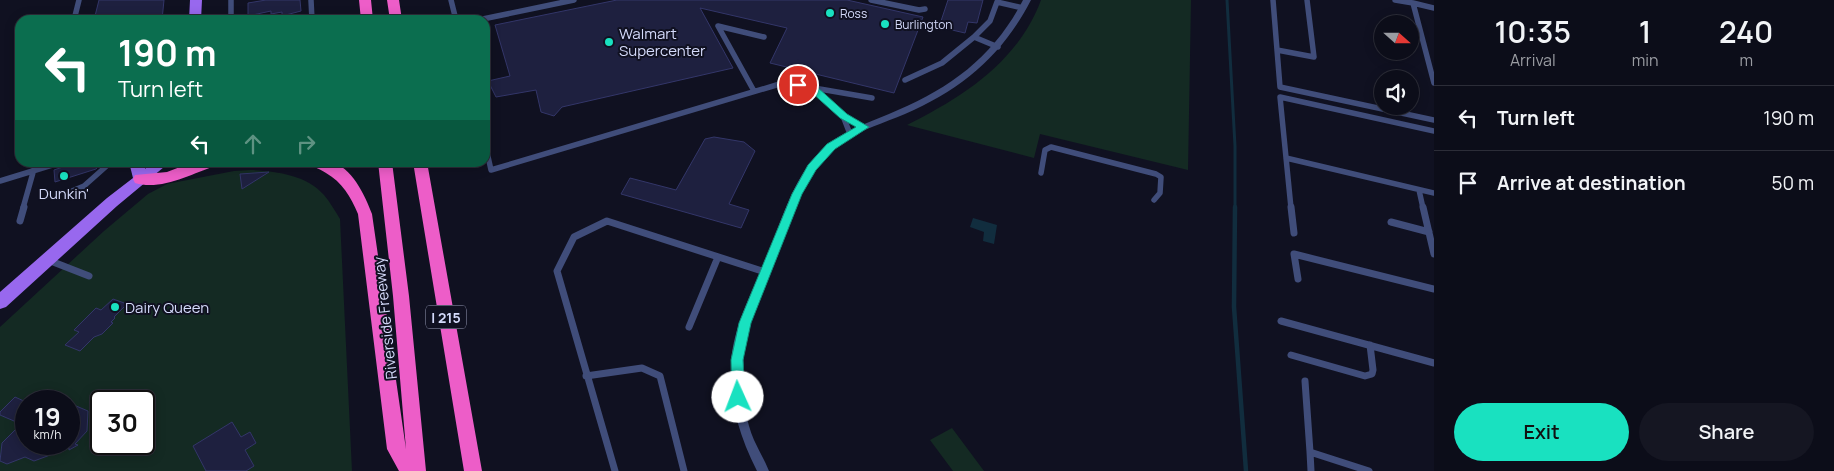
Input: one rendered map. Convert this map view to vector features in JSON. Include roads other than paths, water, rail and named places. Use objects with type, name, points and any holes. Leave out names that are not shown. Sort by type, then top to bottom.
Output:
[{"type":"highway","points":[[365,0],[366,15]]},
{"type":"highway","points":[[393,0],[395,15]]},
{"type":"highway","points":[[140,179],[153,181],[170,178],[198,167]]},
{"type":"highway","points":[[325,167],[340,175],[357,192],[365,214],[396,448],[409,471]]},
{"type":"highway","name":"Riverside Freeway","points":[[386,167],[401,296],[417,471]]},
{"type":"highway","name":"I 215","points":[[421,167],[473,471]]},
{"type":"main road","points":[[196,15],[198,0]]},
{"type":"main road","points":[[137,167],[140,179]]},
{"type":"main road","points":[[0,302],[112,202],[156,167]]},
{"type":"street","points":[[763,471],[747,437],[738,397],[737,360],[745,323],[797,194],[812,168],[831,146],[864,127],[902,113],[964,77],[998,47],[1010,32],[1025,4]]},
{"type":"lane","points":[[75,15],[79,0]]},
{"type":"lane","points":[[231,0],[231,15]]},
{"type":"lane","points":[[311,0],[312,15]]},
{"type":"lane","points":[[451,0],[455,15]]},
{"type":"lane","points":[[490,18],[574,0]]},
{"type":"lane","points":[[871,0],[919,10],[925,9]]},
{"type":"lane","points":[[1273,0],[1280,87],[1434,120]]},
{"type":"lane","points":[[1277,50],[1314,57],[1307,0]]},
{"type":"lane","points":[[1395,0],[1434,8]]},
{"type":"lane","points":[[905,80],[942,63],[974,37],[990,21],[997,2],[1025,4]]},
{"type":"lane","points":[[1413,3],[1434,83]]},
{"type":"lane","points":[[754,91],[718,26],[764,37]]},
{"type":"lane","points":[[974,37],[998,47]]},
{"type":"lane","points":[[490,166],[491,170],[783,83],[872,98]]},
{"type":"lane","points":[[813,88],[843,116],[864,127]]},
{"type":"lane","points":[[1294,233],[1280,97],[1434,131]]},
{"type":"lane","points":[[843,116],[850,134]]},
{"type":"lane","points":[[1041,173],[1046,150],[1051,147],[1156,174],[1161,177],[1160,193],[1154,200]]},
{"type":"lane","points":[[1286,158],[1434,193]]},
{"type":"lane","points":[[20,221],[34,167]]},
{"type":"lane","points":[[0,181],[48,167]]},
{"type":"lane","points":[[72,191],[84,186],[105,167]]},
{"type":"lane","points":[[1419,190],[1434,254]]},
{"type":"lane","points":[[615,471],[557,271],[574,237],[607,221],[765,272]]},
{"type":"lane","points":[[1391,222],[1429,232]]},
{"type":"lane","points":[[1298,279],[1294,254],[1434,289]]},
{"type":"lane","points":[[688,327],[718,257]]},
{"type":"lane","points":[[47,260],[89,276]]},
{"type":"lane","points":[[1281,320],[1434,363]]},
{"type":"lane","points":[[1291,355],[1365,376],[1372,374],[1373,370],[1370,345]]},
{"type":"lane","points":[[586,376],[642,368],[660,376],[684,471]]},
{"type":"lane","points":[[1305,381],[1310,471]]},
{"type":"lane","points":[[1310,452],[1369,471]]},
{"type":"water","points":[[973,218],[997,225],[994,244],[983,241],[984,232],[970,227]]},
{"type":"waterway","points":[[1227,0],[1235,146],[1235,207]]},
{"type":"waterway","points":[[1235,207],[1234,307],[1246,471]]},
{"type":"place","name":"Ross","points":[[830,13]]},
{"type":"place","name":"Burlington","points":[[885,24]]},
{"type":"place","name":"Walmart Supercenter","points":[[609,42]]},
{"type":"place","name":"Dunkin'","points":[[64,176]]},
{"type":"place","name":"Dairy Queen","points":[[115,307]]}]
